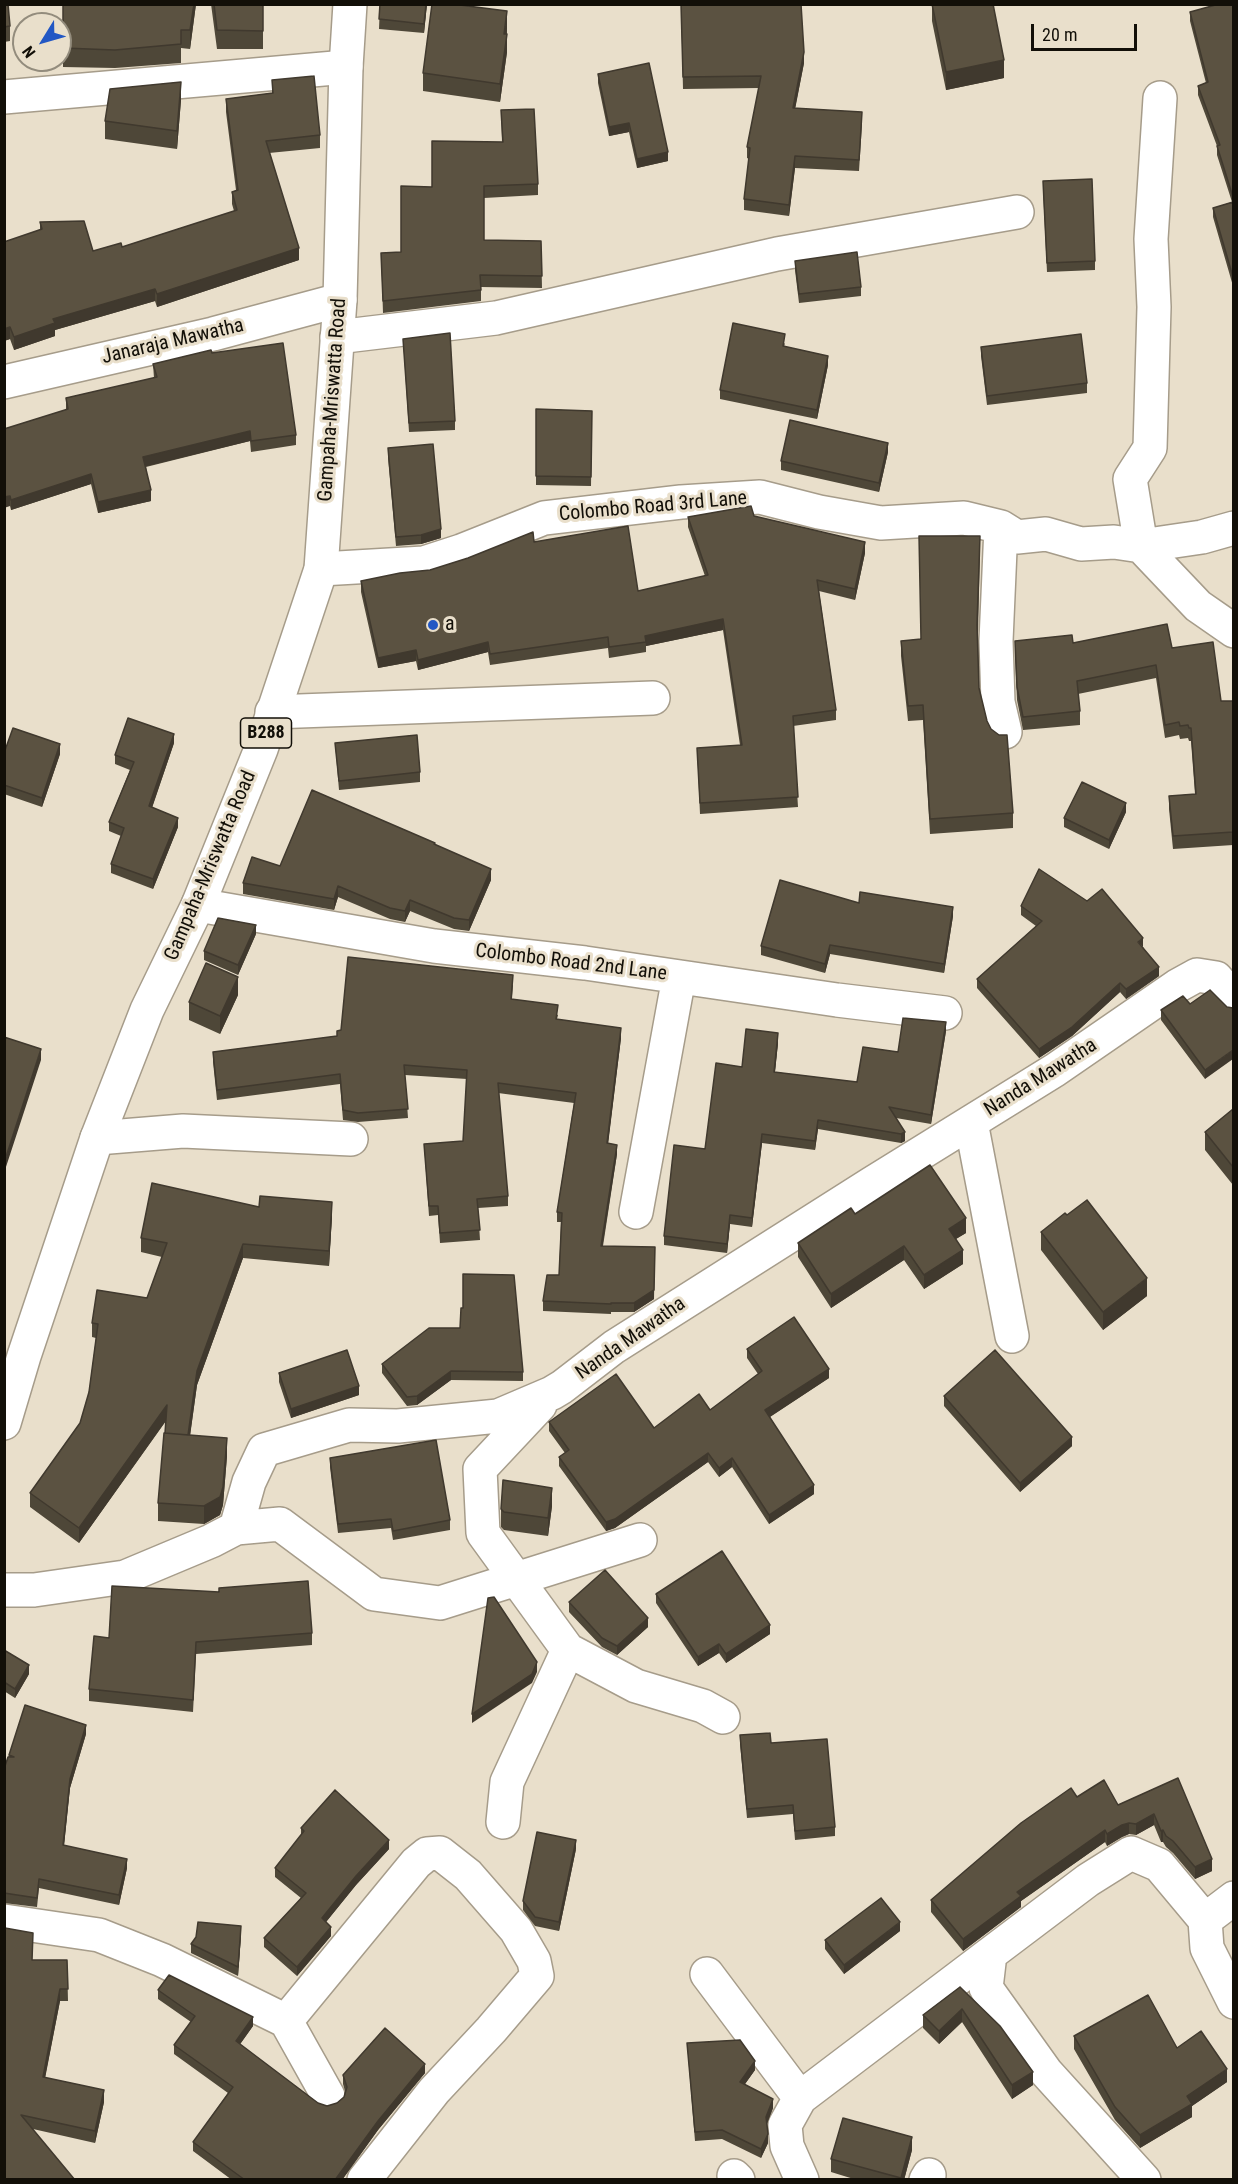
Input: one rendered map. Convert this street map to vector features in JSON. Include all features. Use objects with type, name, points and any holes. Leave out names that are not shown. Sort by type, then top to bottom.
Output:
[{"type":"street","name":"Gampaha-Mriswatta Road","points":[[4,1423],[97,1138],[147,1010],[198,905],[261,749],[321,569],[340,300],[346,67],[350,4]]},
{"type":"street","points":[[4,96],[346,67]]},
{"type":"street","points":[[1160,98],[1151,239],[1154,307],[1150,448],[1130,479],[1141,546],[1198,606],[1233,631]]},
{"type":"street","points":[[337,337],[496,318],[777,254],[1017,212]]},
{"type":"street","name":"Janaraja Mawatha","points":[[4,382],[213,334],[340,300]]},
{"type":"street","name":"Colombo Road 3rd Lane","points":[[321,569],[424,563],[544,518],[681,501],[760,497],[819,512],[880,523],[964,518],[1001,527],[1017,537],[1047,534],[1081,544],[1114,542],[1141,546],[1202,537],[1233,528]]},
{"type":"street","points":[[1001,527],[996,641],[998,702],[1005,732]]},
{"type":"street","points":[[272,712],[653,698]]},
{"type":"street","name":"Colombo Road 2nd Lane","points":[[198,905],[434,946],[585,963],[945,1012]]},
{"type":"street","name":"Nanda Mawatha","points":[[236,1528],[249,1482],[264,1450],[349,1425],[398,1426],[498,1416],[552,1393],[652,1322],[1055,1070],[1177,986],[1197,975],[1216,978],[1233,999]]},
{"type":"street","points":[[636,1212],[679,977]]},
{"type":"street","points":[[971,1122],[1012,1336]]},
{"type":"street","points":[[97,1138],[183,1131],[351,1139]]},
{"type":"street","points":[[552,1393],[480,1469],[483,1533],[568,1650],[636,1686],[704,1706],[723,1717]]},
{"type":"street","points":[[4,1590],[34,1590],[125,1577],[236,1528],[280,1524],[375,1594],[440,1603],[640,1540]]},
{"type":"street","points":[[503,1822],[507,1782],[568,1650]]},
{"type":"street","points":[[286,2021],[416,1863],[427,1854],[440,1853],[468,1875],[516,1930],[534,1961],[537,1976],[434,2091],[364,2180]]},
{"type":"street","points":[[802,2180],[787,2146],[786,2125],[800,2098],[1088,1880],[1131,1853],[1159,1865],[1205,1920],[1207,1948],[1233,2002]]},
{"type":"street","points":[[1205,1920],[1233,1898]]},
{"type":"street","points":[[4,1920],[99,1935],[162,1960],[286,2021],[328,2096]]},
{"type":"street","points":[[990,1954],[986,1988],[1046,2072],[1144,2180]]},
{"type":"street","points":[[706,1974],[800,2098]]},
{"type":"building","points":[[4,4],[8,4],[10,26],[4,27]]},
{"type":"building","points":[[63,4],[194,4],[190,30],[181,30],[181,44],[115,50],[72,48],[72,12],[63,12]]},
{"type":"building","points":[[214,4],[263,4],[263,31],[217,30]]},
{"type":"building","points":[[380,4],[426,4],[424,24],[379,19]]},
{"type":"building","points":[[432,4],[452,4],[507,11],[504,34],[507,34],[500,84],[423,73]]},
{"type":"building","points":[[681,4],[801,4],[804,52],[793,108],[862,112],[859,160],[795,156],[789,205],[744,199],[750,148],[747,147],[761,76],[683,77]]},
{"type":"building","points":[[932,4],[993,4],[1004,60],[946,72]]},
{"type":"building","points":[[1219,4],[1233,4],[1233,197],[1217,146],[1220,145],[1198,86],[1208,82],[1190,12]]},
{"type":"building","points":[[649,63],[668,152],[637,159],[629,123],[609,127],[598,74]]},
{"type":"building","points":[[314,76],[320,135],[266,141],[299,248],[157,294],[155,289],[53,319],[55,323],[14,337],[10,327],[4,329],[4,242],[42,229],[40,222],[84,221],[93,251],[121,243],[122,247],[237,210],[232,192],[238,190],[226,99],[273,93],[272,80]]},
{"type":"building","points":[[181,82],[177,131],[105,121],[110,89]]},
{"type":"building","points":[[534,109],[538,184],[484,186],[484,240],[541,241],[542,276],[480,275],[481,290],[383,301],[381,253],[401,252],[401,186],[432,187],[432,141],[503,142],[501,110]]},
{"type":"building","points":[[1092,179],[1095,261],[1047,263],[1043,181]]},
{"type":"building","points":[[1233,202],[1233,277],[1213,208]]},
{"type":"building","points":[[857,252],[861,287],[799,294],[795,261]]},
{"type":"building","points":[[733,323],[785,334],[783,346],[828,356],[817,410],[720,390]]},
{"type":"building","points":[[450,333],[455,421],[409,423],[403,339]]},
{"type":"building","points":[[1081,334],[1087,383],[987,396],[981,347]]},
{"type":"building","points":[[283,343],[296,435],[251,441],[250,431],[143,457],[151,490],[98,502],[91,474],[11,500],[10,496],[4,497],[4,429],[68,409],[66,398],[157,377],[153,364],[211,350],[212,353]]},
{"type":"building","points":[[536,409],[592,411],[591,477],[536,476]]},
{"type":"building","points":[[790,420],[888,443],[879,483],[781,461]]},
{"type":"building","points":[[433,444],[441,529],[421,535],[396,537],[388,448]]},
{"type":"building","points":[[751,506],[754,516],[865,542],[855,589],[817,580],[836,710],[793,716],[798,797],[700,803],[697,748],[742,745],[723,619],[645,636],[646,642],[609,647],[608,637],[490,654],[488,642],[418,660],[416,650],[378,658],[361,581],[430,570],[468,558],[533,532],[534,542],[628,526],[638,591],[708,575],[688,517]]},
{"type":"building","points":[[919,536],[980,536],[977,625],[979,688],[991,729],[999,735],[1007,735],[1013,813],[930,819],[923,705],[908,706],[901,641],[921,639]]},
{"type":"building","points":[[1167,624],[1172,648],[1213,642],[1221,701],[1233,701],[1233,832],[1173,836],[1169,796],[1196,794],[1191,728],[1188,725],[1180,726],[1179,722],[1165,725],[1156,665],[1077,681],[1080,711],[1023,717],[1017,687],[1015,641],[1072,635],[1073,643]]},
{"type":"building","points":[[128,718],[174,734],[149,806],[178,818],[153,879],[111,864],[124,828],[109,822],[134,762],[115,755]]},
{"type":"building","points":[[13,728],[60,744],[42,798],[4,785],[4,753]]},
{"type":"building","points":[[417,735],[420,772],[339,781],[335,743]]},
{"type":"building","points":[[1082,782],[1126,803],[1109,840],[1064,818]]},
{"type":"building","points":[[312,790],[491,869],[469,920],[454,918],[410,900],[405,911],[390,908],[338,886],[334,899],[243,883],[252,857],[280,866]]},
{"type":"building","points":[[1039,869],[1087,901],[1102,889],[1143,938],[1138,942],[1159,967],[1126,989],[1120,983],[1072,1027],[1039,1049],[977,979],[1042,921],[1021,906]]},
{"type":"building","points":[[780,880],[859,903],[860,892],[953,907],[944,964],[830,945],[825,964],[761,946]]},
{"type":"building","points":[[218,918],[256,925],[238,965],[204,951]]},
{"type":"building","points":[[348,957],[513,975],[511,999],[558,1005],[556,1019],[621,1028],[607,1143],[617,1145],[601,1246],[655,1247],[654,1290],[634,1303],[543,1301],[547,1275],[559,1275],[562,1213],[557,1212],[576,1093],[498,1083],[508,1196],[477,1199],[480,1230],[440,1233],[438,1206],[429,1206],[424,1144],[463,1141],[467,1070],[404,1065],[408,1109],[358,1113],[343,1110],[340,1074],[217,1090],[213,1052],[337,1036],[337,1031],[341,1030]]},
{"type":"building","points":[[206,963],[238,977],[220,1016],[189,1002]]},
{"type":"building","points":[[1210,990],[1227,1007],[1233,1008],[1233,1050],[1205,1070],[1161,1010],[1183,996],[1190,1004]]},
{"type":"building","points":[[903,1018],[946,1022],[931,1115],[889,1107],[905,1132],[901,1134],[818,1120],[815,1141],[762,1134],[752,1218],[730,1215],[727,1244],[664,1236],[674,1145],[705,1149],[716,1063],[742,1067],[746,1029],[778,1033],[774,1072],[857,1082],[863,1047],[898,1052]]},
{"type":"building","points":[[4,1037],[41,1049],[4,1163]]},
{"type":"building","points":[[1233,1109],[1233,1167],[1205,1132]]},
{"type":"building","points":[[930,1165],[966,1218],[949,1229],[963,1250],[924,1275],[904,1246],[831,1294],[798,1243],[851,1208],[855,1214]]},
{"type":"building","points":[[152,1183],[259,1207],[260,1196],[332,1202],[329,1251],[243,1244],[197,1371],[188,1435],[165,1433],[167,1405],[79,1528],[30,1493],[80,1423],[89,1392],[98,1324],[92,1323],[97,1290],[147,1298],[167,1243],[141,1238]]},
{"type":"building","points":[[1087,1200],[1147,1278],[1103,1312],[1041,1232],[1065,1213],[1067,1215]]},
{"type":"building","points":[[463,1274],[514,1275],[523,1372],[451,1371],[417,1396],[407,1397],[382,1364],[429,1328],[460,1328],[461,1308],[463,1308]]},
{"type":"building","points":[[794,1317],[829,1369],[765,1410],[814,1485],[769,1515],[732,1458],[719,1468],[708,1453],[615,1519],[606,1522],[559,1457],[569,1450],[549,1422],[616,1374],[654,1428],[699,1394],[710,1410],[762,1371],[747,1349]]},
{"type":"building","points":[[347,1350],[359,1386],[291,1409],[279,1373]]},
{"type":"building","points":[[995,1350],[1072,1437],[1020,1483],[944,1396]]},
{"type":"building","points":[[164,1433],[227,1438],[223,1487],[220,1497],[204,1506],[158,1503]]},
{"type":"building","points":[[436,1440],[450,1520],[393,1531],[391,1519],[338,1524],[330,1458]]},
{"type":"building","points":[[503,1480],[552,1488],[548,1518],[504,1512],[501,1509]]},
{"type":"building","points":[[722,1551],[770,1625],[726,1654],[719,1644],[698,1657],[656,1594]]},
{"type":"building","points":[[605,1570],[648,1618],[617,1646],[602,1638],[569,1602]]},
{"type":"building","points":[[308,1581],[312,1633],[196,1642],[193,1700],[89,1689],[94,1636],[109,1638],[112,1586],[219,1592],[219,1588]]},
{"type":"building","points":[[494,1597],[537,1662],[532,1674],[472,1714],[488,1598]]},
{"type":"building","points":[[4,1650],[29,1665],[15,1689],[4,1682]]},
{"type":"building","points":[[25,1705],[86,1725],[70,1779],[63,1845],[127,1859],[119,1895],[39,1879],[37,1898],[4,1893],[4,1769],[8,1757],[14,1757],[9,1755]]},
{"type":"building","points":[[770,1733],[771,1743],[827,1739],[835,1827],[795,1831],[793,1805],[747,1809],[740,1735]]},
{"type":"building","points":[[1178,1778],[1212,1859],[1195,1867],[1163,1830],[1161,1831],[1154,1814],[1136,1824],[1122,1825],[1107,1834],[1105,1830],[1017,1892],[1021,1896],[963,1939],[931,1900],[1021,1823],[1071,1788],[1077,1797],[1104,1780],[1118,1805]]},
{"type":"building","points":[[335,1790],[389,1840],[322,1918],[331,1927],[297,1967],[264,1938],[306,1893],[275,1868],[304,1831],[301,1828]]},
{"type":"building","points":[[537,1832],[576,1840],[559,1922],[535,1917],[523,1901]]},
{"type":"building","points":[[881,1898],[900,1922],[844,1965],[825,1940]]},
{"type":"building","points":[[198,1922],[241,1926],[238,1967],[191,1944],[196,1937]]},
{"type":"building","points":[[5,1928],[33,1933],[32,1960],[67,1960],[68,1989],[60,1989],[43,2077],[104,2090],[95,2131],[21,2115],[75,2180],[4,2180]]},
{"type":"building","points":[[169,1975],[253,2017],[236,2041],[318,2103],[327,2106],[337,2103],[344,2097],[347,2087],[343,2075],[385,2028],[425,2064],[378,2121],[335,2180],[245,2180],[193,2142],[233,2087],[174,2045],[195,2016],[158,1990]]},
{"type":"building","points":[[960,1987],[1000,2026],[1033,2072],[1012,2085],[962,2009],[939,2031],[923,2015]]},
{"type":"building","points":[[1148,1995],[1177,2048],[1201,2031],[1227,2069],[1187,2096],[1192,2104],[1140,2135],[1115,2107],[1074,2036]]},
{"type":"building","points":[[740,2040],[755,2061],[740,2082],[773,2099],[766,2117],[768,2134],[761,2149],[722,2130],[695,2132],[687,2043]]},
{"type":"building","points":[[843,2118],[912,2137],[901,2178],[831,2159]]},
{"type":"place","name":"a","points":[[433,625]]}]
